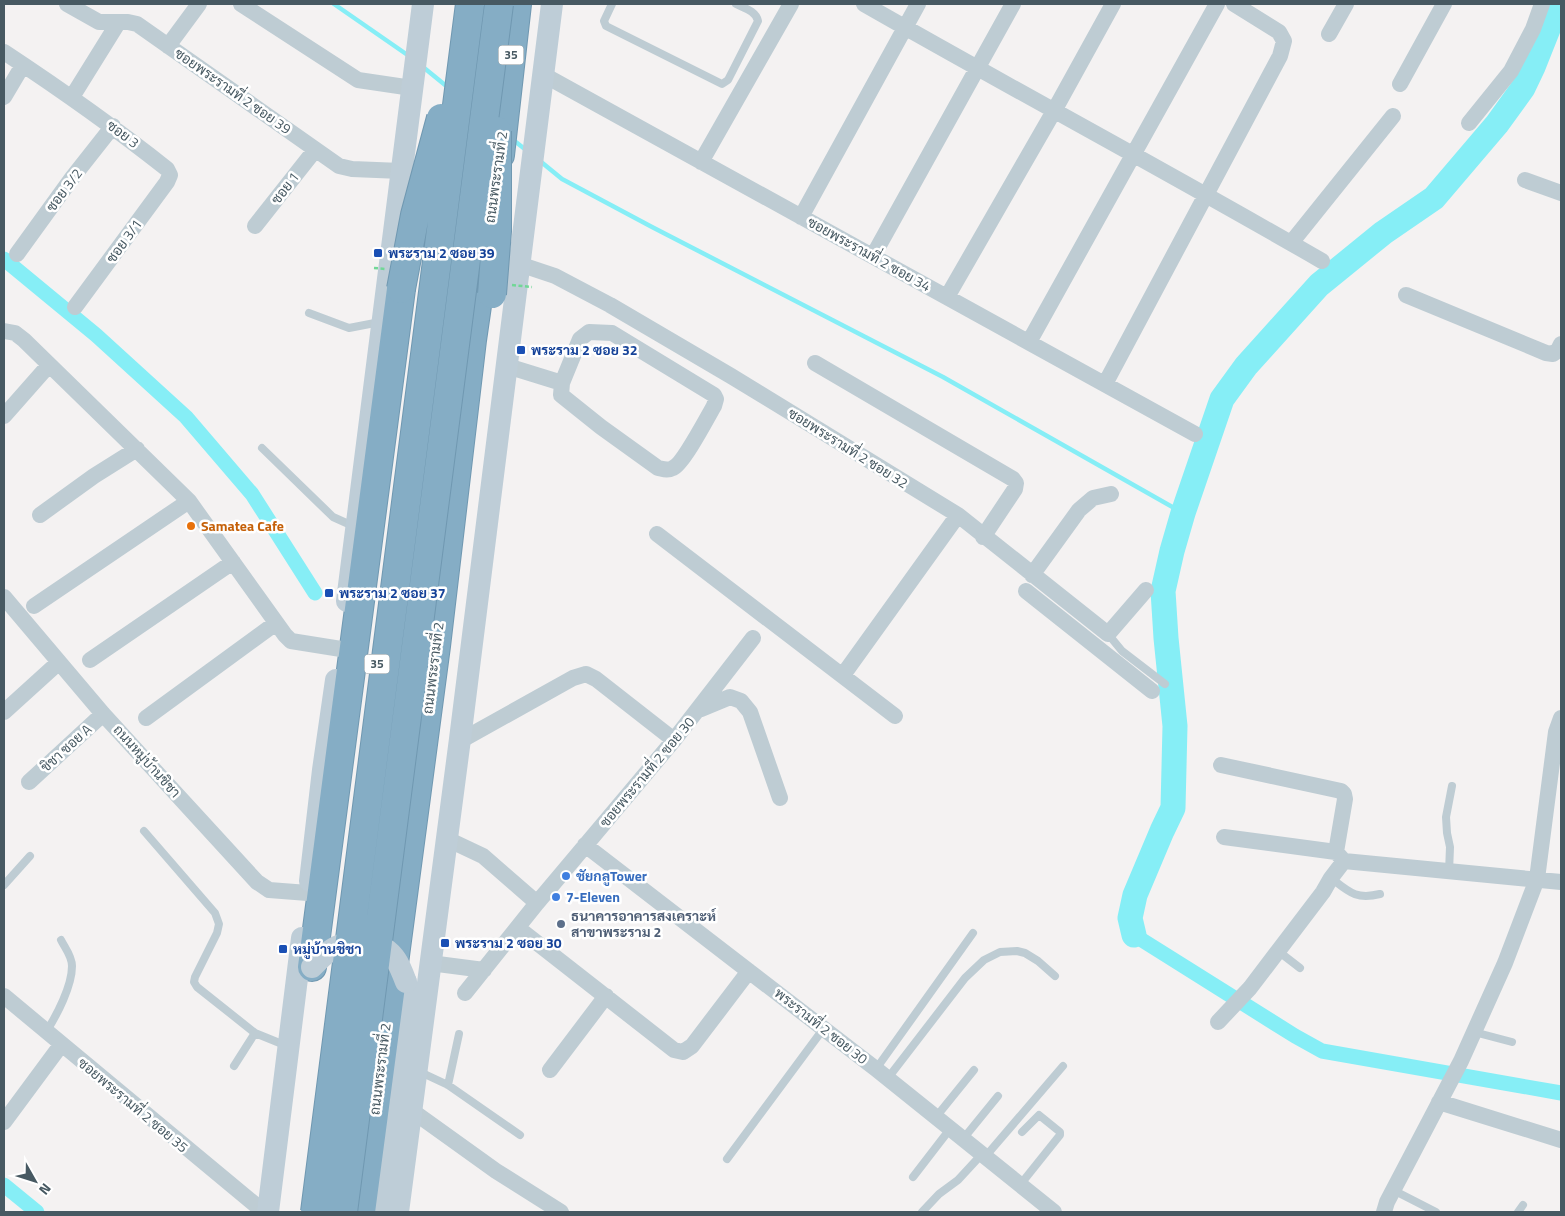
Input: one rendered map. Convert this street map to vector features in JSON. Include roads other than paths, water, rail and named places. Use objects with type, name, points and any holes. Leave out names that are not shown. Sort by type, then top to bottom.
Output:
[{"type":"highway","name":"ถนนพระรามที่ 2","points":[[361,1212],[436,646],[472,340],[499,159],[517,4]]},
{"type":"highway","name":"35","points":[[307,1212],[448,116],[455,67],[467,9]]},
{"type":"highway","points":[[312,967],[405,262],[467,9]]},
{"type":"highway","points":[[315,1212],[467,9]]},
{"type":"highway","points":[[406,982],[494,272],[497,215],[497,13]]},
{"type":"highway","points":[[343,1212],[497,13]]},
{"type":"main road","points":[[268,1212],[323,770],[341,649],[423,4]]},
{"type":"main road","points":[[398,1212],[460,741],[552,4]]},
{"type":"main road","points":[[281,1212],[312,967],[337,946],[351,941],[381,946],[392,955],[400,967],[406,982],[377,1212]]},
{"type":"street","name":"ซอยพระรามที่ 2 ซอย 39","points":[[67,4],[99,22],[128,22],[137,24],[339,166],[352,169],[401,171]]},
{"type":"street","points":[[168,46],[199,4]]},
{"type":"street","points":[[241,4],[358,80],[412,84]]},
{"type":"street","points":[[702,162],[791,4]]},
{"type":"street","points":[[864,4],[1322,261]]},
{"type":"street","points":[[801,217],[918,4]]},
{"type":"street","points":[[873,256],[1013,4]]},
{"type":"street","points":[[947,297],[1113,4]]},
{"type":"street","points":[[1029,342],[1217,4]]},
{"type":"street","points":[[1105,384],[1280,56],[1284,42],[1279,32],[1234,4]]},
{"type":"street","points":[[1330,34],[1346,4]]},
{"type":"street","points":[[1400,84],[1444,4]]},
{"type":"street","points":[[1470,123],[1510,71],[1533,29],[1542,4]]},
{"type":"street","points":[[72,97],[118,23]]},
{"type":"street","name":"ซอย 3","points":[[4,52],[113,126],[167,168],[170,175]]},
{"type":"street","points":[[4,97],[23,65]]},
{"type":"street","name":"ซอยพระรามที่ 2 ซอย 34","points":[[544,76],[1195,434]]},
{"type":"street","points":[[1292,243],[1393,116]]},
{"type":"street","name":"ซอย 3/2","points":[[17,254],[72,178],[113,126]]},
{"type":"street","name":"ซอย 1","points":[[255,226],[314,150]]},
{"type":"street","name":"ซอย 3/1","points":[[76,307],[167,182],[170,175]]},
{"type":"street","points":[[1524,180],[1561,193]]},
{"type":"street","name":"ซอยพระรามที่ 2 ซอย 32","points":[[519,264],[555,276],[610,305],[731,376],[958,515],[983,537],[1108,634]]},
{"type":"street","points":[[1406,295],[1546,353],[1553,354],[1561,344]]},
{"type":"street","points":[[4,331],[20,337],[189,501],[276,623],[292,641],[341,649]]},
{"type":"street","points":[[589,332],[612,333],[714,395],[716,399],[714,406],[682,459],[674,468],[667,470],[658,468],[563,397],[560,392],[562,383],[580,339],[589,332]]},
{"type":"street","points":[[815,363],[1013,479],[1016,483],[1015,489],[983,537]]},
{"type":"street","points":[[4,416],[49,365]]},
{"type":"street","points":[[507,366],[562,383]]},
{"type":"street","points":[[40,514],[94,476],[137,449]]},
{"type":"street","points":[[1032,575],[1079,510],[1093,498],[1111,494]]},
{"type":"street","points":[[34,606],[189,501]]},
{"type":"street","points":[[843,676],[958,515]]},
{"type":"street","points":[[657,534],[895,716]]},
{"type":"street","points":[[90,660],[234,562]]},
{"type":"street","points":[[1108,634],[1146,590]]},
{"type":"street","points":[[1026,591],[1080,634],[1158,688]]},
{"type":"street","name":"ถนนหมู่บ้านชิชา","points":[[4,597],[104,714],[257,882],[269,890],[308,893]]},
{"type":"street","points":[[1080,634],[1092,621]]},
{"type":"street","points":[[146,718],[276,623]]},
{"type":"street","name":"ซอยพระรามที่ 2 ซอย 30","points":[[465,993],[585,844],[674,740],[753,638]]},
{"type":"street","points":[[4,712],[58,662]]},
{"type":"street","points":[[460,741],[574,678],[586,674],[596,679],[674,740]]},
{"type":"street","points":[[699,709],[730,697],[741,702],[750,712],[780,798]]},
{"type":"street","name":"ชิชา ซอย A","points":[[29,782],[104,714]]},
{"type":"street","points":[[1384,1212],[1393,1190],[1461,1061],[1505,963],[1537,879],[1556,732],[1561,718]]},
{"type":"street","points":[[1218,1022],[1250,988],[1323,892],[1331,878],[1340,857],[1345,799],[1341,791],[1221,765]]},
{"type":"street","points":[[1224,837],[1340,857],[1449,872],[1561,882]]},
{"type":"street","points":[[447,839],[483,856],[537,903]]},
{"type":"street","name":"พระรามที่ 2 ซอย 30","points":[[585,844],[824,1028],[1054,1212]]},
{"type":"street","points":[[518,928],[674,1050],[683,1052],[692,1046],[749,971]]},
{"type":"street","points":[[430,963],[484,970]]},
{"type":"street","name":"ซอยพระรามที่ 2 ซอย 35","points":[[4,996],[264,1212]]},
{"type":"street","points":[[550,1070],[606,996]]},
{"type":"street","points":[[4,1122],[61,1045]]},
{"type":"street","points":[[1439,1102],[1561,1140]]},
{"type":"street","points":[[410,1110],[496,1171],[561,1212]]},
{"type":"lane","points":[[612,4],[604,21],[606,26],[722,84],[728,80],[758,21],[757,16],[753,12],[736,4]]},
{"type":"lane","points":[[309,313],[349,328],[382,322]]},
{"type":"lane","points":[[262,448],[333,517],[355,527]]},
{"type":"lane","points":[[1108,634],[1158,688]]},
{"type":"lane","points":[[1449,872],[1450,847],[1446,817],[1452,786]]},
{"type":"lane","points":[[144,831],[215,913],[219,924],[217,933],[195,977],[196,987],[255,1033],[288,1046]]},
{"type":"lane","points":[[4,885],[30,856]]},
{"type":"lane","points":[[1331,878],[1349,892],[1358,896],[1368,897],[1380,894]]},
{"type":"lane","points":[[882,1074],[973,933]]},
{"type":"lane","points":[[46,1032],[57,1015],[66,994],[72,966],[70,955],[61,940]]},
{"type":"lane","points":[[882,1074],[965,978],[984,960],[1000,952],[1017,950],[1038,961],[1055,976]]},
{"type":"lane","points":[[1278,951],[1300,968]]},
{"type":"lane","points":[[727,1159],[824,1028]]},
{"type":"lane","points":[[1474,1032],[1512,1042]]},
{"type":"lane","points":[[234,1066],[255,1033]]},
{"type":"lane","points":[[448,1085],[459,1034]]},
{"type":"lane","points":[[922,1212],[939,1194],[958,1180],[983,1155],[1063,1066]]},
{"type":"lane","points":[[416,1070],[448,1085],[520,1135]]},
{"type":"lane","points":[[936,1117],[974,1070]]},
{"type":"lane","points":[[963,1139],[998,1096]]},
{"type":"lane","points":[[1020,1185],[1060,1135],[1060,1132],[1039,1115],[1022,1132]]},
{"type":"lane","points":[[913,1177],[950,1129]]},
{"type":"lane","points":[[1393,1190],[1438,1212]]},
{"type":"waterway","points":[[334,4],[409,56]]},
{"type":"waterway","points":[[1134,935],[1130,918],[1135,895],[1173,808],[1175,726],[1163,591],[1183,513],[1222,399],[1246,366],[1319,285],[1383,233],[1434,198],[1497,124],[1523,88],[1558,4]]},
{"type":"waterway","points":[[423,67],[450,89]]},
{"type":"waterway","points":[[512,139],[526,150]]},
{"type":"waterway","points":[[540,161],[562,179],[943,377],[1183,513]]},
{"type":"waterway","points":[[4,259],[96,335],[186,417],[252,494],[315,593]]},
{"type":"waterway","points":[[1134,935],[1322,1051],[1561,1093]]},
{"type":"waterway","points":[[4,1185],[37,1212]]},
{"type":"place","name":"พระราม 2 ซอย 39","points":[[378,253]]},
{"type":"place","name":"พระราม 2 ซอย 32","points":[[521,350]]},
{"type":"place","name":"Samatea Cafe","points":[[191,526]]},
{"type":"place","name":"พระราม 2 ซอย 37","points":[[329,593]]},
{"type":"place","name":"ชัยกลูTower","points":[[566,876]]},
{"type":"place","name":"7-Eleven","points":[[556,897]]},
{"type":"place","name":"ธนาคารอาคารสงเคราะห์ สาขาพระราม 2","points":[[561,924]]},
{"type":"place","name":"พระราม 2 ซอย 30","points":[[445,943]]},
{"type":"place","name":"หมู่บ้านชิชา","points":[[283,949]]}]
